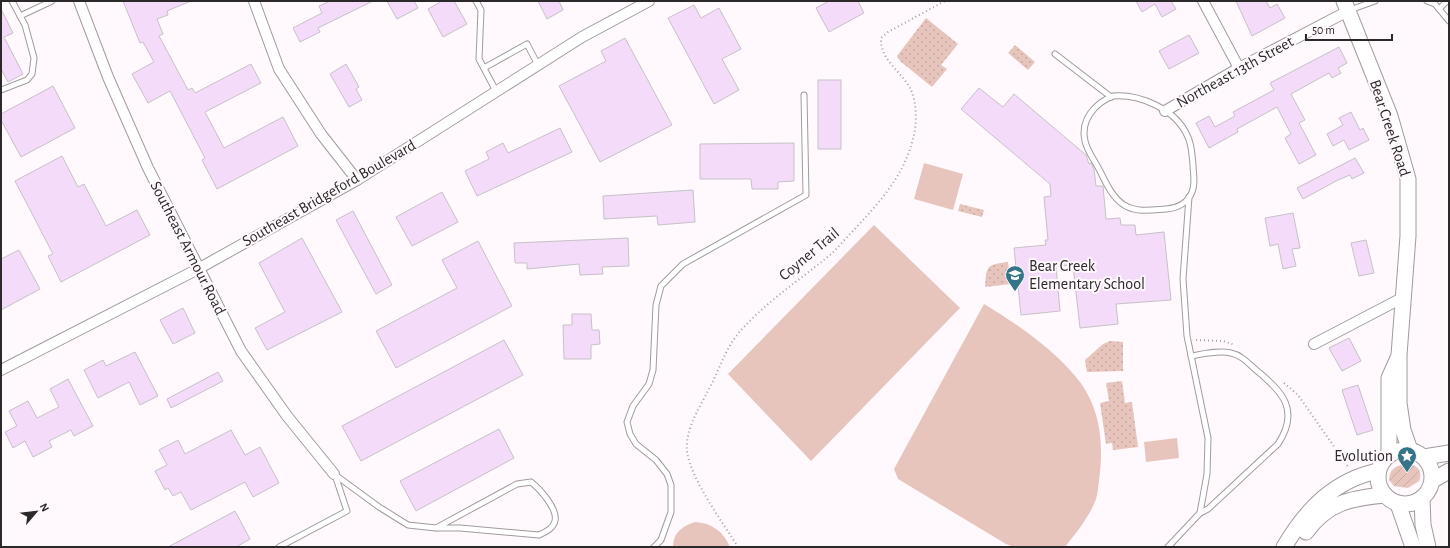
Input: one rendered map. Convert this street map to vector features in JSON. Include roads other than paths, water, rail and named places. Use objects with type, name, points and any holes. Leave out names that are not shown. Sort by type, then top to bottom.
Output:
[{"type":"street","name":"Southeast Armour Road","points":[[79,1],[108,77],[148,168],[240,351],[287,416],[334,474]]},
{"type":"street","points":[[254,1],[279,69],[321,134],[357,180]]},
{"type":"street","name":"Southeast Bridgeford Boulevard","points":[[1,370],[198,269],[357,180],[582,37],[649,1]]},
{"type":"street","points":[[1203,1],[1239,68]]},
{"type":"street","name":"Northeast 13th Street","points":[[1165,111],[1346,6]]},
{"type":"street","name":"Bear Creek Road","points":[[1346,6],[1390,116],[1408,179],[1408,236],[1399,355],[1399,403],[1403,430],[1410,450]]},
{"type":"street","points":[[1314,344],[1404,297]]},
{"type":"street","name":"Bear Creek Road","points":[[1389,454],[1389,378],[1399,355]]},
{"type":"street","points":[[1402,449],[1410,450],[1418,452],[1424,457],[1429,464],[1433,480],[1428,493],[1422,498],[1411,503],[1398,504],[1384,495],[1380,488],[1378,471],[1384,459],[1389,454],[1402,449]]},
{"type":"street","points":[[1424,457],[1449,454]]},
{"type":"street","points":[[1284,547],[1308,512],[1323,496],[1355,479],[1378,471]]},
{"type":"street","points":[[1433,480],[1449,471]]},
{"type":"street","points":[[1294,547],[1314,520],[1338,503],[1361,497],[1384,495]]},
{"type":"street","points":[[1422,498],[1423,524],[1428,547]]},
{"type":"street","points":[[1398,504],[1413,547]]},
{"type":"lane","points":[[1,90],[27,80],[32,74],[34,58],[25,25],[12,1]]},
{"type":"lane","points":[[20,16],[52,1]]},
{"type":"lane","points":[[476,1],[481,10],[479,59],[496,91]]},
{"type":"lane","points":[[1346,6],[1375,1]]},
{"type":"lane","points":[[1427,1],[1435,4],[1449,22]]},
{"type":"lane","points":[[1439,9],[1447,1]]},
{"type":"lane","points":[[484,68],[527,44],[538,65]]},
{"type":"lane","points":[[1055,54],[1111,97]]},
{"type":"lane","points":[[654,547],[661,540],[671,512],[671,486],[667,474],[656,460],[636,444],[630,434],[627,422],[633,406],[649,384],[653,370],[656,305],[661,286],[683,264],[806,195],[804,95]]},
{"type":"lane","points":[[1189,197],[1180,206],[1145,210],[1130,207],[1117,199],[1110,191],[1085,141],[1084,129],[1087,118],[1094,108],[1102,101],[1111,97],[1125,96],[1136,98],[1165,111],[1179,122],[1187,135],[1191,147],[1194,183],[1189,197],[1183,279],[1187,336],[1208,438],[1207,474],[1200,513]]},
{"type":"lane","points":[[1168,547],[1200,513],[1208,509],[1278,444],[1285,433],[1288,420],[1288,407],[1283,395],[1275,385],[1236,354],[1221,352],[1191,356]]},
{"type":"lane","points":[[334,474],[379,508],[408,525],[436,528],[460,528],[538,535],[550,530],[555,522],[555,514],[542,490],[531,482],[517,484],[436,528]]},
{"type":"lane","points":[[279,547],[347,511],[334,474]]},
{"type":"place","name":"Bear Creek Elementary School","points":[[1015,292]]},
{"type":"place","name":"Evolution","points":[[1407,473]]}]
